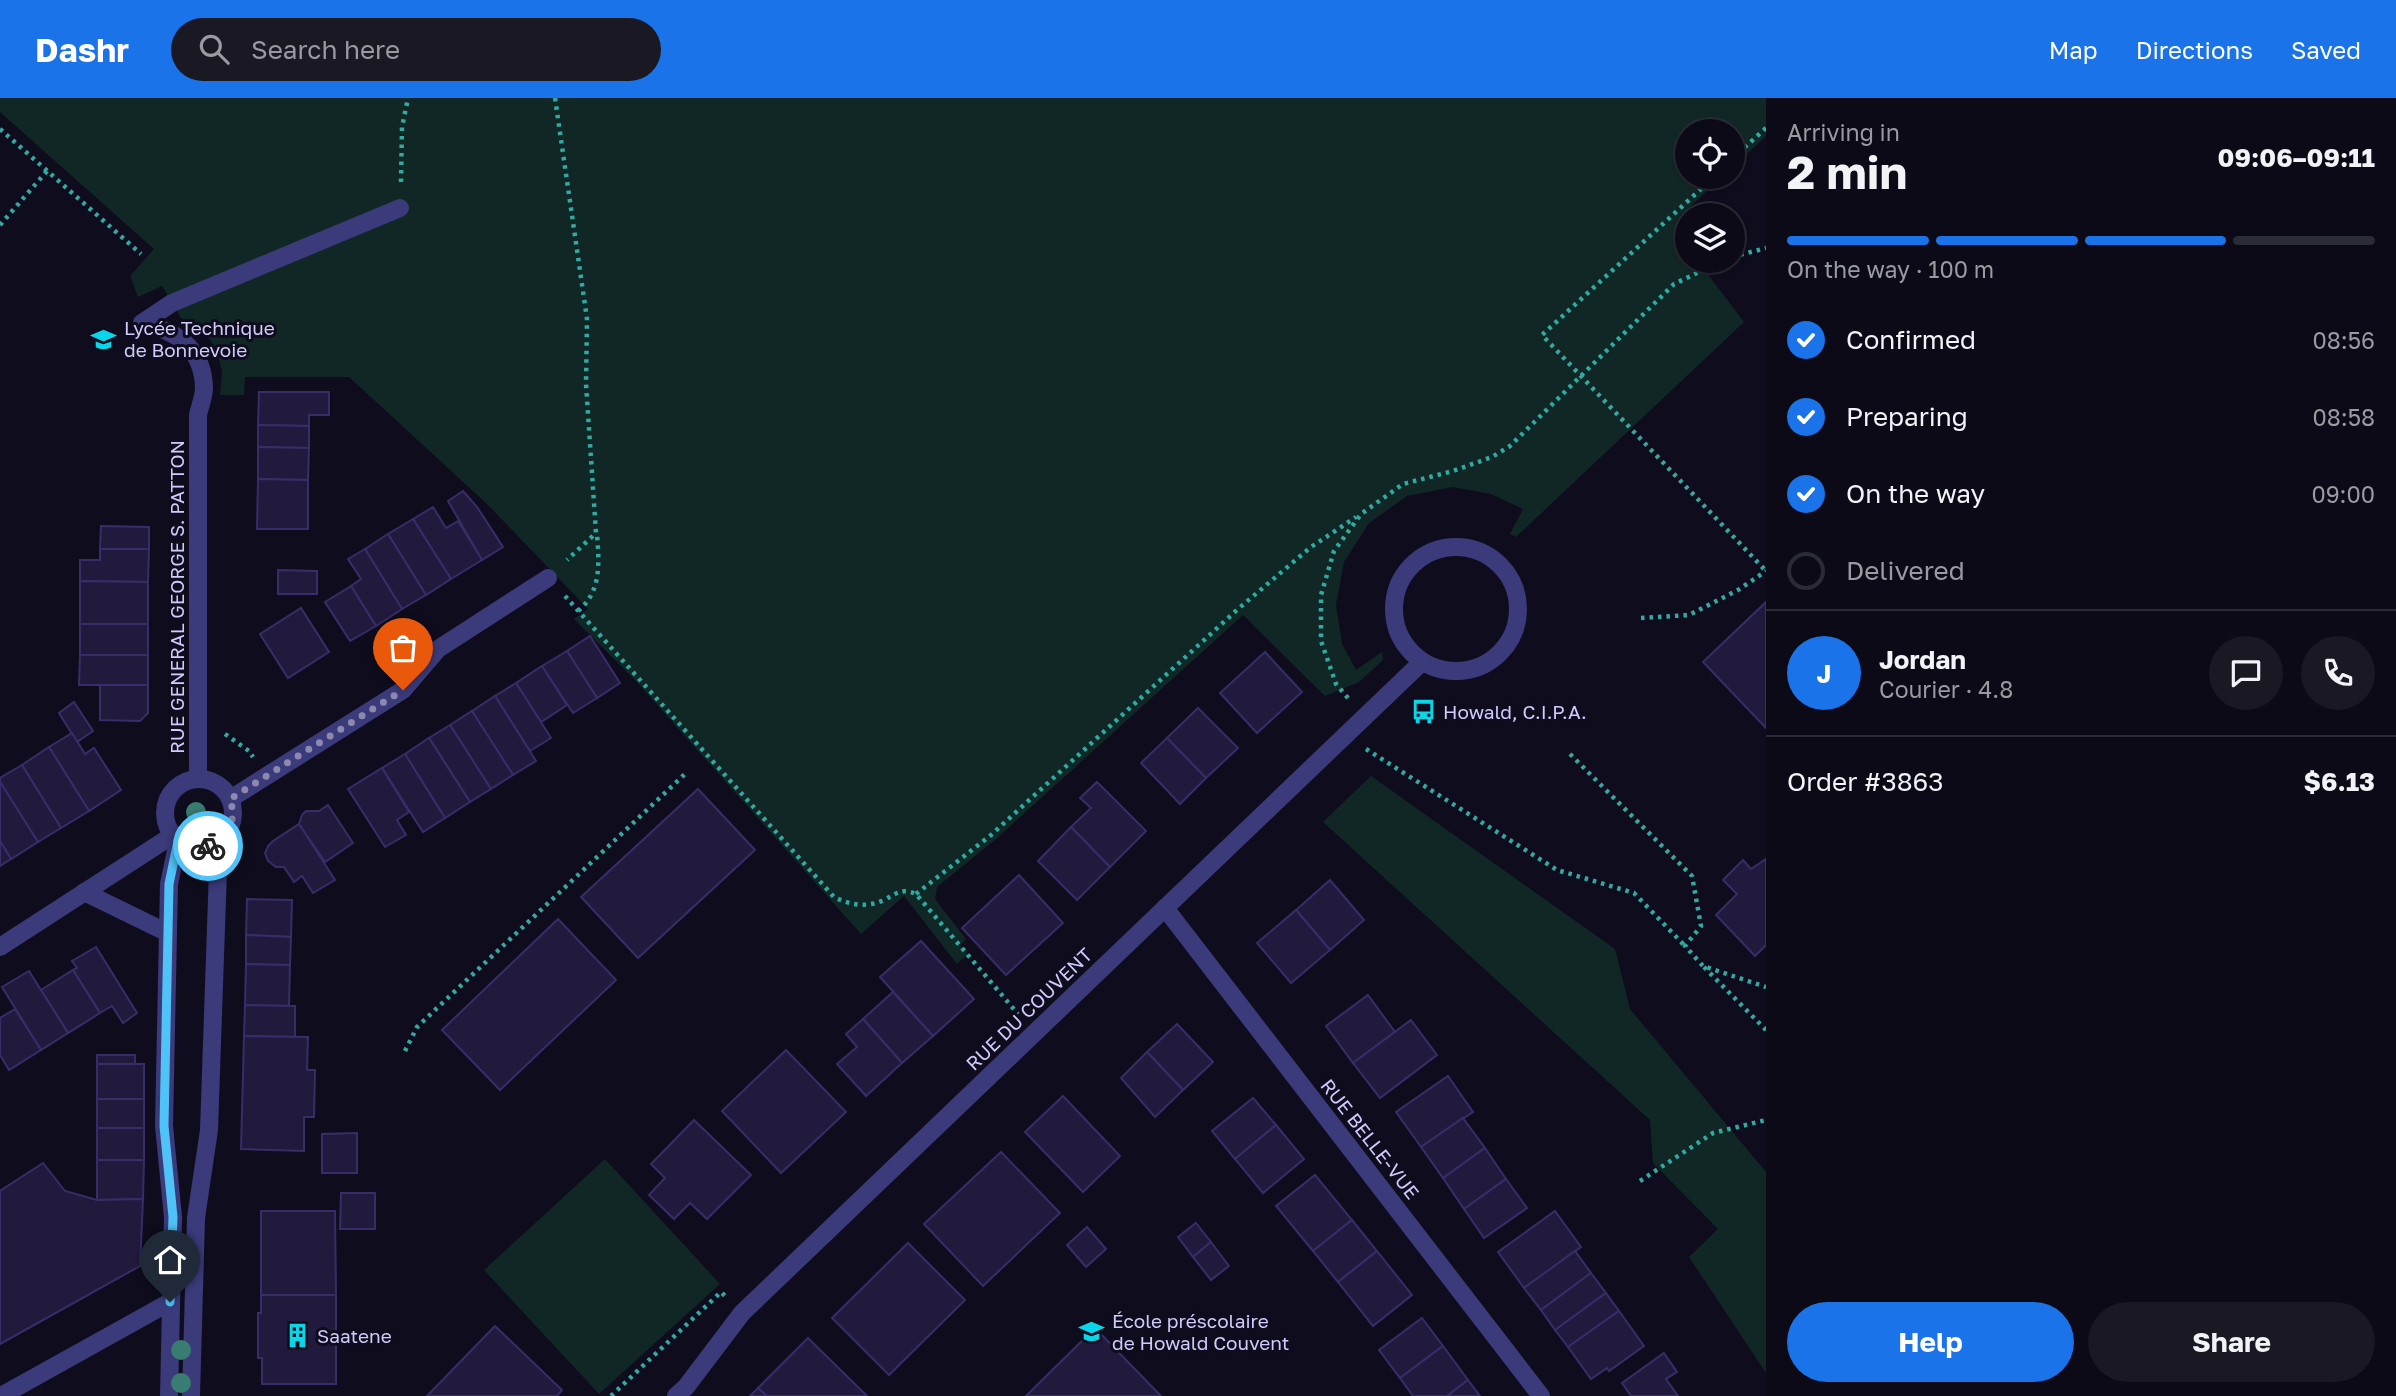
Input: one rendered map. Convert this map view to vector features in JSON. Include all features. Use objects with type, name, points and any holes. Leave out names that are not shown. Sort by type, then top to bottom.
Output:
[{"type":"street","name":"RUE GENERAL GEORGE S. PATTON","points":[[198,778],[198,415],[204,389],[200,365],[187,343],[166,328],[142,323],[172,303],[400,208]]},
{"type":"street","points":[[1459,547],[1479,551],[1496,561],[1510,578],[1517,597],[1518,617],[1511,637],[1499,653],[1482,666],[1462,671],[1441,670],[1422,662],[1407,648],[1397,631],[1393,610],[1396,590],[1405,572],[1420,557],[1438,549],[1459,547]]},
{"type":"street","points":[[230,799],[403,690],[438,649],[548,578]]},
{"type":"street","name":"RUE DU COUVENT","points":[[676,1396],[686,1387],[742,1314],[1422,662]]},
{"type":"street","points":[[169,1396],[173,1217],[164,1126],[169,884],[176,838],[164,815],[166,804],[177,786],[198,778],[217,784],[230,799],[233,817],[231,827],[219,841],[198,847],[176,838]]},
{"type":"street","points":[[0,947],[84,892],[176,838]]},
{"type":"street","points":[[191,1396],[196,1218],[209,1130],[219,841]]},
{"type":"street","points":[[84,892],[168,933]]},
{"type":"street","name":"RUE BELLE-VUE","points":[[1165,908],[1541,1396]]},
{"type":"street","points":[[173,1217],[196,1218]]},
{"type":"street","points":[[1,1396],[170,1307],[194,1313]]},
{"type":"path","points":[[400,208],[402,127],[408,98]]},
{"type":"path","points":[[555,98],[587,319],[586,384],[599,568],[595,590],[579,611]]},
{"type":"path","points":[[1745,147],[1766,128]]},
{"type":"path","points":[[0,129],[141,254]]},
{"type":"path","points":[[0,225],[47,171]]},
{"type":"path","points":[[1641,618],[1689,615],[1738,590],[1766,571],[1542,335],[1701,189]]},
{"type":"path","points":[[1745,254],[1766,248]]},
{"type":"path","points":[[916,894],[991,835],[1238,609],[1311,547],[1403,484],[1479,462],[1510,446],[1674,284],[1697,273]]},
{"type":"path","points":[[1361,514],[1334,551],[1321,595],[1321,641],[1336,684],[1366,716]]},
{"type":"path","points":[[596,533],[548,578],[834,897],[848,904],[866,905],[883,900],[896,891],[907,890],[916,894],[1034,1033]]},
{"type":"path","points":[[200,733],[226,734],[249,751],[265,777]]},
{"type":"path","points":[[1345,736],[1557,870],[1634,893],[1766,1030]]},
{"type":"path","points":[[1570,754],[1692,876],[1701,926],[1685,946]]},
{"type":"path","points":[[405,1051],[416,1027],[686,773]]},
{"type":"path","points":[[1703,966],[1766,987]]},
{"type":"path","points":[[1640,1181],[1713,1133],[1766,1120]]},
{"type":"path","points":[[611,1396],[721,1292],[742,1314]]},
{"type":"green space","points":[[0,98],[1766,98],[1766,136],[1745,156],[1745,119],[1675,119],[1675,189],[1709,189],[1694,203],[1675,203],[1675,273],[1707,273],[1744,322],[1516,537],[1510,534],[1523,509],[1491,494],[1453,487],[1407,496],[1369,523],[1344,562],[1336,605],[1342,644],[1356,670],[1382,652],[1383,660],[1359,682],[1325,696],[1243,615],[996,839],[937,887],[935,899],[966,939],[960,945],[968,954],[957,964],[904,896],[861,934],[634,679],[574,619],[588,609],[486,503],[349,377],[245,377],[244,395],[220,395],[222,371],[216,348],[202,330],[181,318],[162,286],[138,297],[130,276],[154,249],[0,112]]},
{"type":"green space","points":[[1371,776],[1615,949],[1630,1009],[1766,1172],[1766,1373],[1689,1257],[1718,1229],[1653,1163],[1650,1120],[1323,822]]},
{"type":"green space","points":[[605,1159],[720,1284],[599,1394],[484,1270]]},
{"type":"building","points":[[259,392],[329,392],[329,415],[309,415],[309,426],[258,425]]},
{"type":"building","points":[[258,425],[309,426],[309,448],[258,447]]},
{"type":"building","points":[[258,447],[309,448],[308,480],[258,479]]},
{"type":"building","points":[[258,479],[308,480],[308,529],[257,529]]},
{"type":"building","points":[[463,491],[503,547],[482,560],[448,501]]},
{"type":"building","points":[[433,507],[446,528],[458,521],[482,560],[451,579],[413,519]]},
{"type":"building","points":[[413,519],[451,579],[426,595],[388,534]]},
{"type":"building","points":[[101,526],[149,527],[149,549],[100,549]]},
{"type":"building","points":[[388,534],[426,595],[402,609],[365,549]]},
{"type":"building","points":[[100,549],[149,549],[148,582],[80,581],[80,560],[100,560]]},
{"type":"building","points":[[365,549],[402,609],[376,626],[351,586],[361,579],[348,559]]},
{"type":"building","points":[[278,570],[317,571],[317,594],[278,594]]},
{"type":"building","points":[[80,581],[148,582],[148,624],[80,624]]},
{"type":"building","points":[[351,586],[376,626],[350,641],[325,602]]},
{"type":"building","points":[[1766,602],[1766,728],[1703,662]]},
{"type":"building","points":[[301,608],[329,652],[288,678],[260,634]]},
{"type":"building","points":[[80,624],[148,624],[148,655],[80,655]]},
{"type":"building","points":[[590,636],[620,683],[597,698],[567,651]]},
{"type":"building","points":[[567,651],[597,698],[573,713],[542,666]]},
{"type":"building","points":[[1265,652],[1302,692],[1257,733],[1220,693]]},
{"type":"building","points":[[80,655],[148,655],[148,685],[79,685]]},
{"type":"building","points":[[542,666],[567,705],[541,722],[516,683]]},
{"type":"building","points":[[516,683],[551,738],[530,751],[495,696]]},
{"type":"building","points":[[100,685],[148,685],[148,713],[140,721],[100,720]]},
{"type":"building","points":[[495,696],[536,761],[513,775],[472,711]]},
{"type":"building","points":[[74,702],[93,731],[77,742],[59,713]]},
{"type":"building","points":[[1198,708],[1238,748],[1206,778],[1167,738]]},
{"type":"building","points":[[472,711],[513,775],[491,789],[450,725]]},
{"type":"building","points":[[450,725],[491,789],[470,802],[429,738]]},
{"type":"building","points":[[72,733],[85,754],[94,748],[121,790],[89,811],[49,747]]},
{"type":"building","points":[[429,738],[470,802],[445,818],[405,754]]},
{"type":"building","points":[[1167,738],[1206,778],[1180,804],[1141,763]]},
{"type":"building","points":[[49,747],[89,811],[61,828],[22,765]]},
{"type":"building","points":[[405,754],[445,818],[423,832],[382,768]]},
{"type":"building","points":[[22,765],[61,828],[38,842],[0,782],[0,778]]},
{"type":"building","points":[[382,768],[409,812],[397,820],[406,835],[385,847],[348,789]]},
{"type":"building","points":[[0,782],[38,842],[11,859],[0,841]]},
{"type":"building","points":[[1097,782],[1146,831],[1110,867],[1071,827],[1091,808],[1080,798]]},
{"type":"building","points":[[698,789],[755,850],[638,958],[581,897]]},
{"type":"building","points":[[328,805],[353,843],[325,862],[299,824],[306,811],[319,811]]},
{"type":"building","points":[[299,824],[335,880],[313,893],[302,876],[294,882],[284,867],[276,867],[268,861],[265,853],[273,841]]},
{"type":"building","points":[[1071,827],[1110,867],[1077,900],[1038,861]]},
{"type":"building","points":[[0,841],[11,859],[0,866]]},
{"type":"building","points":[[1766,859],[1766,945],[1755,956],[1716,915],[1737,894],[1723,880],[1743,860],[1751,869]]},
{"type":"building","points":[[1019,875],[1063,923],[1006,975],[962,928]]},
{"type":"building","points":[[1330,880],[1364,920],[1330,950],[1296,910]]},
{"type":"building","points":[[247,899],[292,900],[291,937],[246,935]]},
{"type":"building","points":[[1296,910],[1330,950],[1291,983],[1257,943]]},
{"type":"building","points":[[558,919],[616,980],[500,1090],[442,1030]]},
{"type":"building","points":[[246,935],[291,937],[290,965],[246,964]]},
{"type":"building","points":[[921,941],[974,999],[933,1036],[880,977]]},
{"type":"building","points":[[96,947],[137,1013],[123,1023],[112,1006],[100,1013],[73,970],[77,968],[72,961]]},
{"type":"building","points":[[246,964],[290,965],[289,1006],[245,1005]]},
{"type":"building","points":[[73,970],[100,1013],[68,1033],[41,990]]},
{"type":"building","points":[[29,971],[68,1033],[41,1050],[2,987]]},
{"type":"building","points":[[893,992],[933,1036],[902,1063],[863,1019]]},
{"type":"building","points":[[1368,995],[1395,1032],[1353,1063],[1326,1026]]},
{"type":"building","points":[[245,1005],[295,1006],[295,1037],[244,1036]]},
{"type":"building","points":[[15,1009],[41,1050],[9,1070],[0,1055],[0,1018]]},
{"type":"building","points":[[863,1019],[902,1063],[866,1096],[837,1064],[857,1047],[846,1034]]},
{"type":"building","points":[[1411,1020],[1437,1055],[1380,1098],[1353,1063]]},
{"type":"building","points":[[1177,1024],[1213,1062],[1183,1090],[1147,1052]]},
{"type":"building","points":[[244,1036],[308,1037],[307,1070],[315,1070],[314,1117],[304,1117],[304,1151],[241,1149]]},
{"type":"building","points":[[786,1050],[846,1112],[781,1173],[722,1111]]},
{"type":"building","points":[[1147,1052],[1183,1090],[1155,1117],[1121,1078]]},
{"type":"building","points":[[97,1055],[135,1055],[135,1064],[97,1064]]},
{"type":"building","points":[[97,1064],[144,1064],[144,1099],[97,1099]]},
{"type":"building","points":[[1448,1076],[1473,1112],[1421,1147],[1396,1112]]},
{"type":"building","points":[[1063,1096],[1120,1156],[1083,1192],[1025,1132]]},
{"type":"building","points":[[1253,1098],[1276,1125],[1235,1159],[1212,1131]]},
{"type":"building","points":[[97,1099],[144,1099],[144,1128],[97,1128]]},
{"type":"building","points":[[1463,1118],[1485,1148],[1443,1178],[1421,1147]]},
{"type":"building","points":[[694,1120],[751,1175],[707,1219],[690,1203],[674,1219],[649,1195],[665,1178],[651,1164]]},
{"type":"building","points":[[1276,1125],[1304,1159],[1263,1193],[1235,1159]]},
{"type":"building","points":[[97,1128],[144,1128],[144,1160],[97,1160]]},
{"type":"building","points":[[357,1133],[357,1173],[322,1173],[322,1134]]},
{"type":"building","points":[[1485,1148],[1506,1179],[1464,1209],[1443,1178]]},
{"type":"building","points":[[1001,1152],[1060,1213],[983,1286],[924,1224]]},
{"type":"building","points":[[97,1160],[144,1160],[143,1199],[97,1200]]},
{"type":"building","points":[[43,1163],[65,1191],[97,1200],[143,1199],[140,1266],[0,1344],[0,1191]]},
{"type":"building","points":[[1315,1175],[1352,1220],[1313,1251],[1276,1206]]},
{"type":"building","points":[[1506,1179],[1527,1208],[1484,1238],[1464,1209]]},
{"type":"building","points":[[341,1193],[375,1193],[375,1229],[340,1229]]},
{"type":"building","points":[[261,1211],[335,1211],[336,1295],[261,1295]]},
{"type":"building","points":[[1555,1211],[1581,1247],[1524,1288],[1498,1252]]},
{"type":"building","points":[[1352,1220],[1377,1251],[1338,1282],[1313,1251]]},
{"type":"building","points":[[1196,1223],[1211,1242],[1193,1257],[1178,1237]]},
{"type":"building","points":[[1087,1227],[1106,1249],[1086,1267],[1067,1245]]},
{"type":"building","points":[[1211,1242],[1229,1266],[1211,1280],[1193,1257]]},
{"type":"building","points":[[908,1243],[965,1300],[889,1375],[832,1318]]},
{"type":"building","points":[[1377,1251],[1412,1295],[1373,1326],[1338,1282]]},
{"type":"building","points":[[1575,1251],[1591,1273],[1541,1310],[1524,1288]]},
{"type":"building","points":[[1591,1273],[1606,1293],[1555,1330],[1541,1310]]},
{"type":"building","points":[[1606,1293],[1619,1311],[1568,1347],[1555,1330]]},
{"type":"building","name":"Saatene","points":[[261,1295],[336,1295],[336,1384],[262,1384],[262,1358],[258,1358],[258,1313],[261,1313]]},
{"type":"building","points":[[1619,1311],[1644,1346],[1609,1371],[1607,1368],[1591,1379],[1568,1347]]},
{"type":"building","points":[[1422,1318],[1443,1346],[1400,1378],[1379,1350]]},
{"type":"building","points":[[495,1326],[562,1390],[557,1396],[427,1396]]},
{"type":"building","points":[[1095,1328],[1161,1396],[1026,1396]]},
{"type":"building","points":[[808,1338],[867,1396],[767,1396],[758,1388]]},
{"type":"building","points":[[1443,1346],[1468,1380],[1447,1396],[1413,1396],[1400,1378]]},
{"type":"building","points":[[1664,1353],[1677,1372],[1666,1379],[1678,1396],[1631,1396],[1622,1383]]},
{"type":"building","points":[[1468,1380],[1480,1396],[1447,1396]]},
{"type":"building","points":[[758,1388],[767,1396],[750,1396]]},
{"type":"way so far","points":[[208,846],[219,841],[231,827],[233,808],[230,799],[403,690]]},
{"type":"place","name":"Lycée Technique de Bonnevoie","points":[[104,339]]},
{"type":"place","name":"Howald, C.I.P.A.","points":[[1423,712]]},
{"type":"place","name":"École préscolaire de Howald Couvent","points":[[1092,1332]]},
{"type":"place","name":"Saatene","points":[[297,1336]]},
{"type":"route","points":[[170,1302],[173,1217],[164,1126],[169,884],[178,841],[198,847],[208,846]]}]
